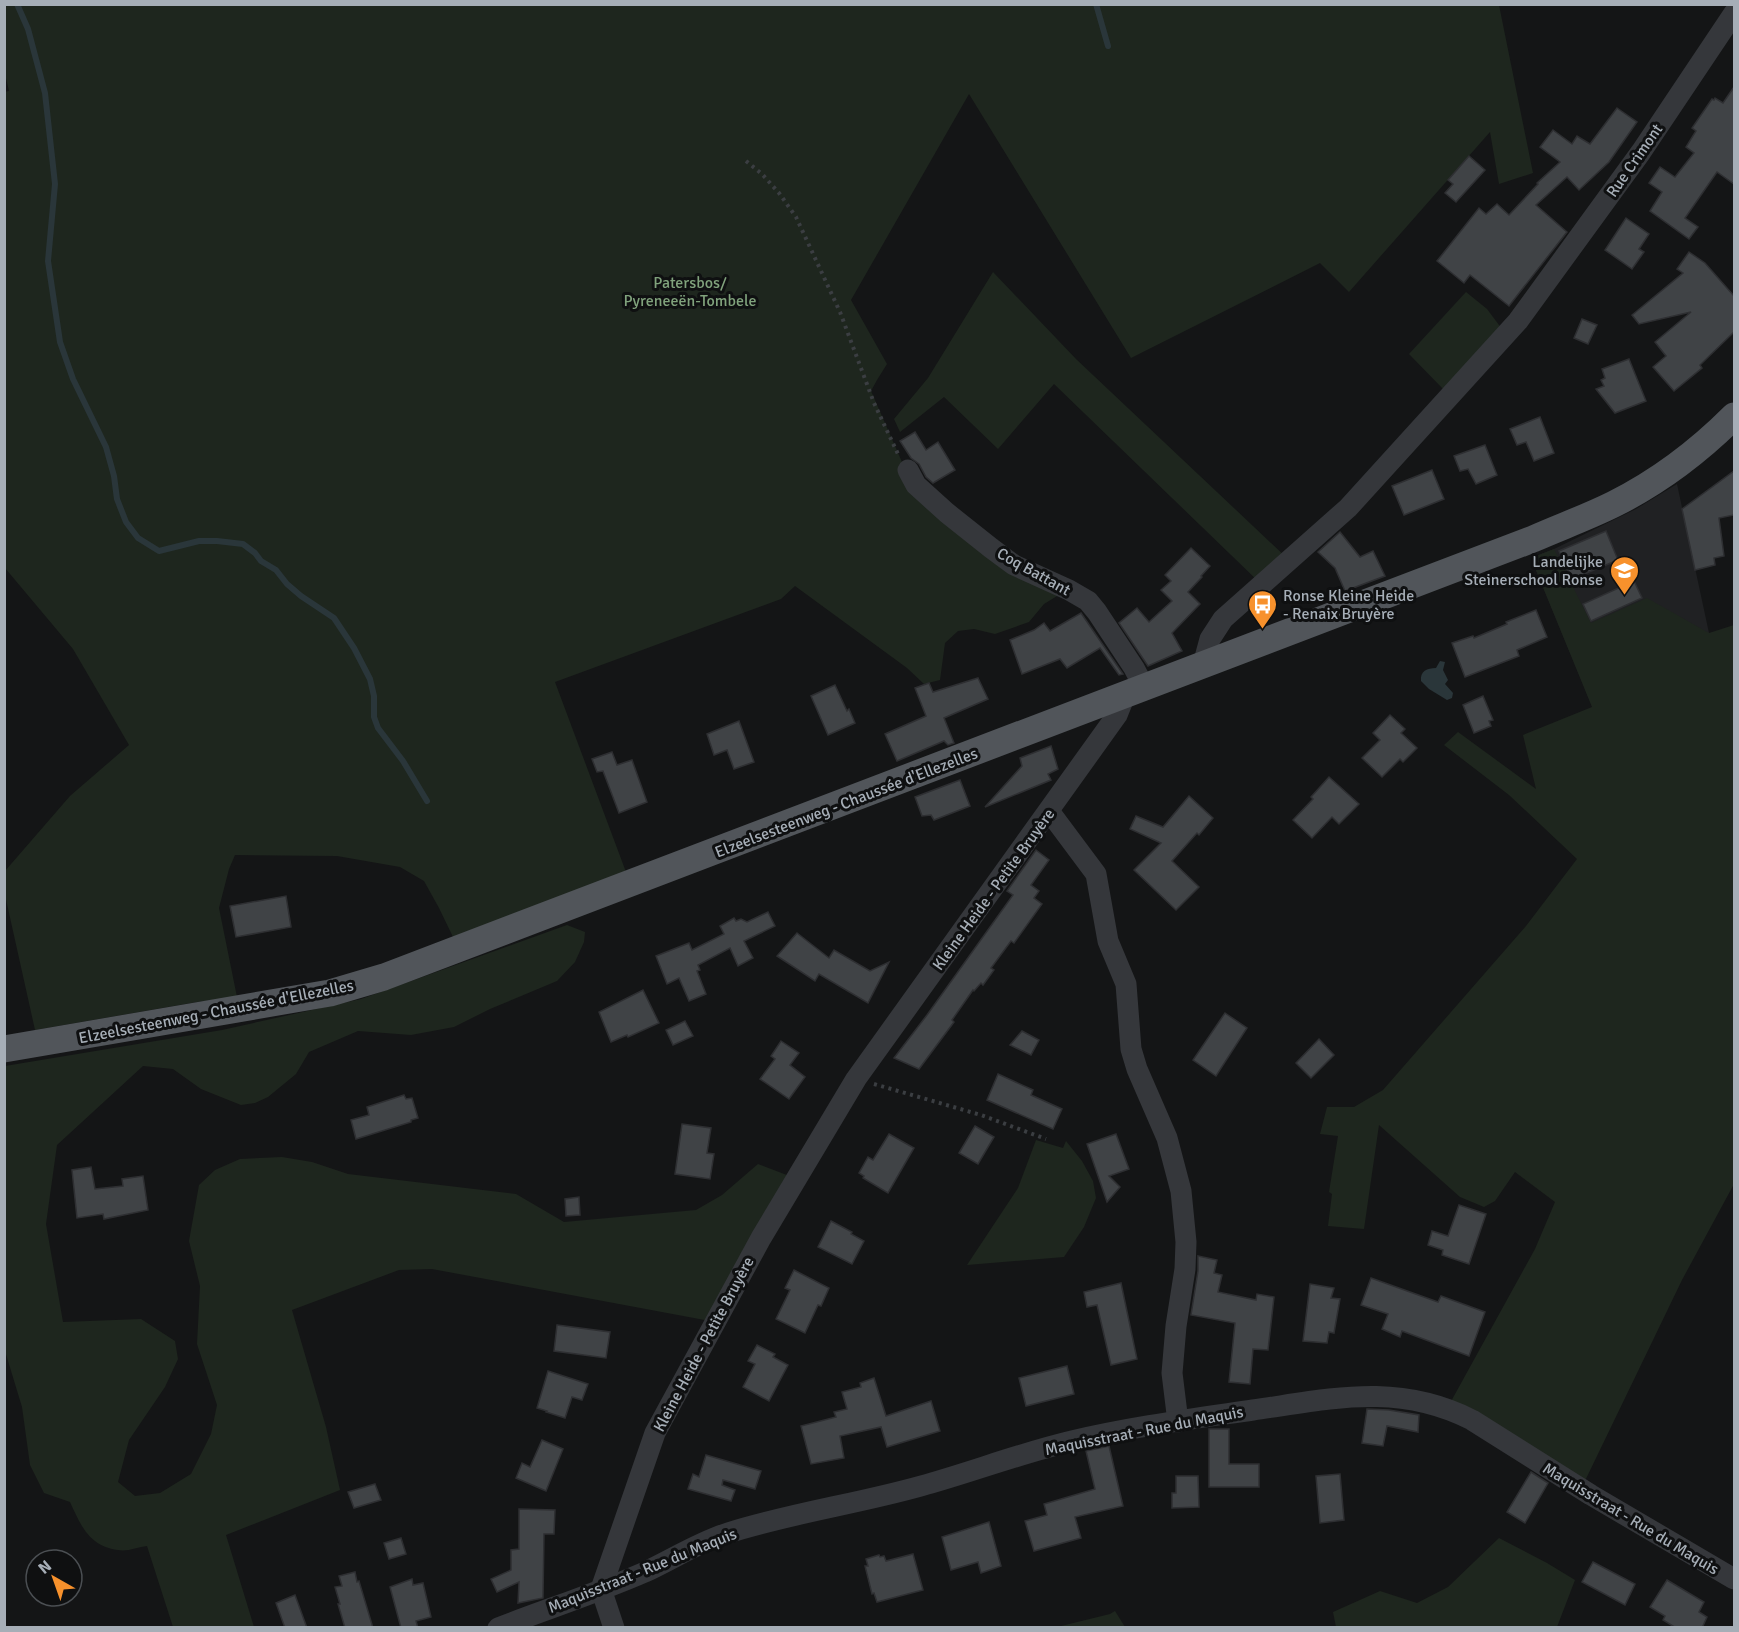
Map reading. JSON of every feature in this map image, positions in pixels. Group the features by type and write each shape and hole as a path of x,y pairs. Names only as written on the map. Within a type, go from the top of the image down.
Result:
{"main road":[{"name":"Elzeelsesteenweg - Chaussée d'Ellezelles","path":"4,1049 330,993 384,977 1533,539 1617,502 1663,475 1734,416"}],"street":[{"name":"Rue Crimont","path":"1203,665 1210,639 1223,619 1348,508 1511,330 1641,152 1734,12"},
{"name":"Coq Battant","path":"908,470 916,485 927,495 1014,565 1088,601 1134,668 1135,691"},
{"name":"Kleine Heide - Petite Bruyère","path":"601,1589 655,1433 760,1238 856,1079 1135,691"},
{"path":"1049,811 1096,874 1108,941 1126,984 1131,1049 1137,1069 1167,1138 1181,1191 1186,1242 1185,1269 1176,1326 1172,1374 1178,1422"},
{"name":"Maquisstraat - Rue du Maquis","path":"498,1628 646,1571 726,1533 868,1500 1071,1441 1327,1399 1391,1396 1424,1401 1472,1420 1591,1495 1734,1579"},
{"path":"601,1589 614,1628"}],"path":[{"path":"746,161 762,174 779,193 796,217 840,312 882,423 894,449 908,470"},
{"path":"856,1079 981,1115 1046,1139"}],"shaded area":[{"name":"Landelijke Steinerschool Ronse","path":"1677,484 1709,633 1618,769 1531,558 1636,509"},
{"path":"1440,661 1445,662 1443,670 1448,680 1445,684 1453,693 1452,698 1447,700 1421,681 1423,672 1436,668"}],"green space":[{"name":"Patersbos/ Pyreneeën-Tombele","path":"4,5 1499,5 1533,173 1499,184 1490,132 1349,292 1320,263 1131,358 969,94 851,300 887,364 871,391 912,485 1062,593 1044,604 1029,622 995,634 974,629 958,631 945,643 940,680 924,684 907,668 795,586 781,599 555,682 626,872 453,937 424,881 400,867 337,856 235,855 219,908 237,997 35,1030 5,895 5,871 70,796 129,745 73,649 5,568 4,92 9,91 5,74"},
{"path":"993,272 1076,359 1288,559 1260,583 1054,384 998,449 944,397 900,432 894,419 928,378"},
{"path":"1466,292 1487,309 1502,329 1446,392 1409,354"},
{"path":"1554,549 1591,623 1647,598 1709,633 1734,625 1734,1184 1682,1280 1583,1485 1449,1405 1535,1249 1555,1202 1515,1172 1495,1201 1484,1207 1460,1197 1379,1125 1364,1229 1328,1226 1332,1194 1329,1192 1338,1136 1320,1134 1327,1107 1354,1107 1383,1090 1526,926 1577,859 1509,795 1444,745 1458,732 1536,789 1523,735 1592,707 1531,558"},
{"path":"567,925 585,932 584,942 575,962 557,981 454,1027 411,1035 358,1031 309,1052 296,1074 268,1097 255,1103 241,1105 201,1089 173,1069 143,1066 57,1145 46,1224 63,1322 141,1319 175,1341 178,1359 165,1387 129,1440 118,1482 135,1496 160,1493 191,1474 211,1434 217,1405 197,1344 200,1286 189,1241 199,1185 215,1170 240,1159 282,1157 312,1162 348,1174 516,1194 564,1222 696,1210 722,1195 758,1164 792,1177 710,1321 432,1269 399,1270 292,1310 326,1427 340,1490 226,1535 254,1627 173,1627 147,1546 121,1550 100,1544 82,1527 70,1502 44,1493 30,1465 22,1407 5,1351 5,1066 222,1030 361,999"},
{"path":"1036,1140 1063,1148 1066,1141 1082,1161 1093,1181 1096,1198 1084,1227 1064,1257 967,1265 1018,1188"},
{"path":"1499,1538 1575,1580 1557,1627 1336,1627 1333,1612 1380,1591 1417,1603 1448,1587"},
{"path":"1115,1611 1125,1627 1057,1627 1110,1614"}],"building":[{"path":"1734,87 1734,184 1717,172 1685,218 1698,227 1689,239 1650,211 1662,192 1649,183 1660,167 1675,177 1694,153 1686,147 1696,131 1692,128 1712,99 1715,98 1723,103"},
{"path":"1617,108 1637,122 1609,162 1579,190 1567,177 1536,205 1567,232 1509,306 1470,275 1464,283 1437,261 1479,208 1486,214 1497,204 1509,215 1537,183 1560,162 1540,147 1553,130 1572,144 1577,136 1590,144"},
{"path":"1469,156 1485,170 1456,202 1445,193 1453,184 1448,180"},
{"path":"1626,218 1649,234 1639,249 1644,252 1632,269 1605,250"},
{"path":"1689,252 1705,263 1734,296 1734,332 1700,365 1702,368 1674,391 1653,367 1666,356 1655,342 1691,312 1639,324 1632,315 1683,273 1677,269"},
{"path":"1582,319 1597,325 1588,344 1574,338"},
{"path":"1629,359 1646,401 1615,413 1596,389 1604,386 1601,380 1605,378 1602,369"},
{"path":"1540,417 1554,453 1534,461 1526,442 1517,445 1510,429"},
{"path":"915,432 926,450 938,442 955,470 933,483 926,477 919,464 911,458 900,441"},
{"path":"1485,445 1497,475 1476,484 1468,469 1460,471 1454,456"},
{"path":"1432,470 1444,499 1404,515 1392,486"},
{"path":"1734,471 1734,515 1719,518 1724,556 1714,558 1715,565 1695,570 1682,509"},
{"path":"1606,531 1618,560 1572,579 1559,551"},
{"path":"1340,532 1360,557 1373,551 1385,576 1345,591 1335,568 1318,552"},
{"path":"1191,548 1210,566 1188,592 1200,604 1172,633 1182,651 1148,666 1119,623 1137,608 1149,622 1172,601 1161,590 1171,581 1165,575"},
{"path":"1634,581 1642,598 1591,621 1583,604"},
{"path":"1536,610 1547,637 1517,650 1519,656 1465,677 1452,643 1473,636 1474,638"},
{"path":"1081,613 1123,674 1119,675 1100,648 1067,668 1060,659 1022,674 1010,640 1044,623 1050,631"},
{"path":"978,678 988,699 944,718 954,743 948,745 944,741 897,761 885,734 926,716 915,688 929,683 933,692"},
{"path":"835,685 855,723 828,735 811,696"},
{"path":"1483,696 1493,720 1489,721 1491,726 1474,733 1463,705"},
{"path":"1390,715 1405,729 1401,733 1417,748 1403,762 1400,759 1382,777 1362,758 1380,740 1373,733"},
{"path":"739,721 754,762 734,769 727,750 714,755 707,734"},
{"path":"1051,746 1058,769 1048,774 1051,780 985,807 1022,766 1020,758"},
{"path":"612,752 617,765 632,760 647,802 619,813 603,771 597,772 592,759"},
{"path":"1329,777 1359,804 1339,824 1332,817 1312,838 1293,820 1313,799 1311,797"},
{"path":"960,780 970,806 934,820 931,815 922,816 915,797"},
{"path":"1189,796 1213,818 1172,861 1199,887 1176,910 1134,870 1161,843 1130,829 1136,816 1163,827"},
{"path":"1036,850 1049,860 1031,885 1039,891 1034,898 1042,904 1014,943 1011,941 991,968 994,970 983,985 981,983 973,990 952,1020 954,1022 919,1069 894,1058 1013,895 1007,891"},
{"path":"286,896 291,927 236,937 230,906"},
{"path":"768,912 775,926 744,941 753,958 738,966 730,948 698,965 700,970 697,971 706,994 689,1001 679,978 667,984 656,956 689,943 692,950 724,934 720,926 734,918 736,921 741,919 747,922"},
{"path":"797,933 829,958 834,950 870,971 889,962 868,1003 819,974 815,981 777,956"},
{"path":"643,990 659,1023 611,1042 599,1012"},
{"path":"1225,1013 1247,1028 1216,1076 1193,1060"},
{"path":"685,1021 693,1036 673,1045 666,1030"},
{"path":"1022,1031 1039,1040 1031,1055 1010,1045"},
{"path":"1319,1039 1334,1055 1311,1078 1296,1063"},
{"path":"781,1041 799,1053 790,1065 805,1077 789,1099 760,1079 775,1059 771,1056"},
{"path":"998,1074 1033,1090 1031,1095 1062,1109 1053,1129 987,1100"},
{"path":"404,1095 406,1099 412,1098 418,1118 356,1139 351,1120 369,1115 367,1107"},
{"path":"682,1124 711,1128 707,1153 714,1154 710,1179 675,1174"},
{"path":"975,1126 994,1137 978,1164 959,1153"},
{"path":"889,1134 914,1148 888,1193 863,1178 864,1176 859,1173 868,1157 873,1160"},
{"path":"1116,1134 1129,1169 1109,1176 1120,1187 1107,1202 1087,1144"},
{"path":"91,1167 95,1189 123,1186 122,1179 143,1176 148,1210 104,1219 103,1214 77,1218 72,1170"},
{"path":"579,1197 580,1215 566,1216 565,1199"},
{"path":"1459,1205 1486,1214 1469,1264 1442,1255 1443,1250 1428,1245 1432,1231 1448,1236"},
{"path":"831,1221 864,1241 852,1264 818,1247"},
{"path":"1198,1256 1217,1260 1214,1273 1222,1275 1218,1292 1256,1300 1257,1294 1274,1297 1268,1350 1253,1349 1250,1384 1229,1382 1235,1323 1191,1315"},
{"path":"794,1270 829,1288 805,1333 776,1319 790,1290 785,1288"},
{"path":"1371,1278 1438,1302 1441,1296 1485,1312 1469,1356 1402,1331 1400,1337 1382,1329 1388,1314 1361,1305"},
{"path":"1121,1283 1137,1359 1111,1365 1097,1305 1087,1307 1084,1292"},
{"path":"1310,1284 1334,1288 1331,1298 1340,1299 1334,1333 1329,1332 1327,1343 1303,1341"},
{"path":"557,1325 610,1332 606,1358 554,1351"},
{"path":"757,1345 775,1354 773,1357 788,1365 769,1401 743,1387 755,1364 748,1361"},
{"path":"1067,1366 1074,1394 1026,1406 1019,1378"},
{"path":"548,1371 588,1384 582,1400 572,1397 565,1418 537,1408"},
{"path":"874,1378 886,1416 931,1401 940,1431 887,1447 881,1427 840,1436 844,1458 811,1464 801,1426 836,1417 834,1412 847,1409 842,1392 861,1387 860,1383"},
{"path":"1367,1409 1419,1415 1418,1432 1387,1426 1383,1446 1362,1443"},
{"path":"1209,1429 1229,1429 1229,1464 1259,1464 1259,1487 1209,1487"},
{"path":"542,1440 563,1449 546,1491 516,1478 522,1463 530,1467"},
{"path":"1109,1446 1123,1506 1075,1517 1081,1538 1034,1551 1025,1521 1047,1515 1044,1504 1095,1489 1086,1451"},
{"path":"706,1455 761,1471 755,1489 723,1480 722,1485 735,1490 731,1501 688,1489 693,1474 699,1477"},
{"path":"1531,1472 1548,1483 1525,1523 1507,1512"},
{"path":"1340,1474 1344,1520 1320,1523 1316,1476"},
{"path":"1176,1476 1198,1476 1199,1507 1172,1508 1172,1493 1176,1493"},
{"path":"375,1484 381,1500 354,1508 348,1492"},
{"path":"519,1509 555,1510 554,1534 544,1534 543,1598 518,1603 519,1582 497,1592 491,1579 511,1570 511,1550 519,1549"},
{"path":"989,1522 1001,1566 981,1573 978,1562 951,1570 942,1537"},
{"path":"401,1538 406,1554 389,1559 384,1543"},
{"path":"913,1554 923,1590 877,1602 874,1593 872,1594 865,1566 868,1566 866,1559 879,1555 884,1556 886,1561"},
{"path":"1593,1562 1635,1584 1625,1605 1582,1582"},
{"path":"355,1572 373,1628 345,1628 335,1587 342,1586 339,1576"},
{"path":"412,1579 413,1585 423,1583 431,1617 416,1621 418,1628 401,1628 390,1587"},
{"path":"1667,1580 1704,1602 1699,1612 1707,1617 1702,1628 1676,1628 1663,1620 1665,1616 1650,1607"},
{"path":"295,1595 307,1628 285,1628 276,1603"}],"waterway":[{"path":"17,4 28,29 45,93 55,184 48,261 60,342 73,379 106,447 114,476 117,499 126,522 138,538 159,551 199,541 243,544 261,561 276,570 301,596 334,618 354,648 370,679 374,696 374,717 378,728 403,761 427,801"},
{"path":"1096,4 1108,46"}],"place":[{"name":"Landelijke Steinerschool Ronse","path":"1624,596"},
{"name":"Ronse Kleine Heide - Renaix Bruyère","path":"1262,630"}]}
